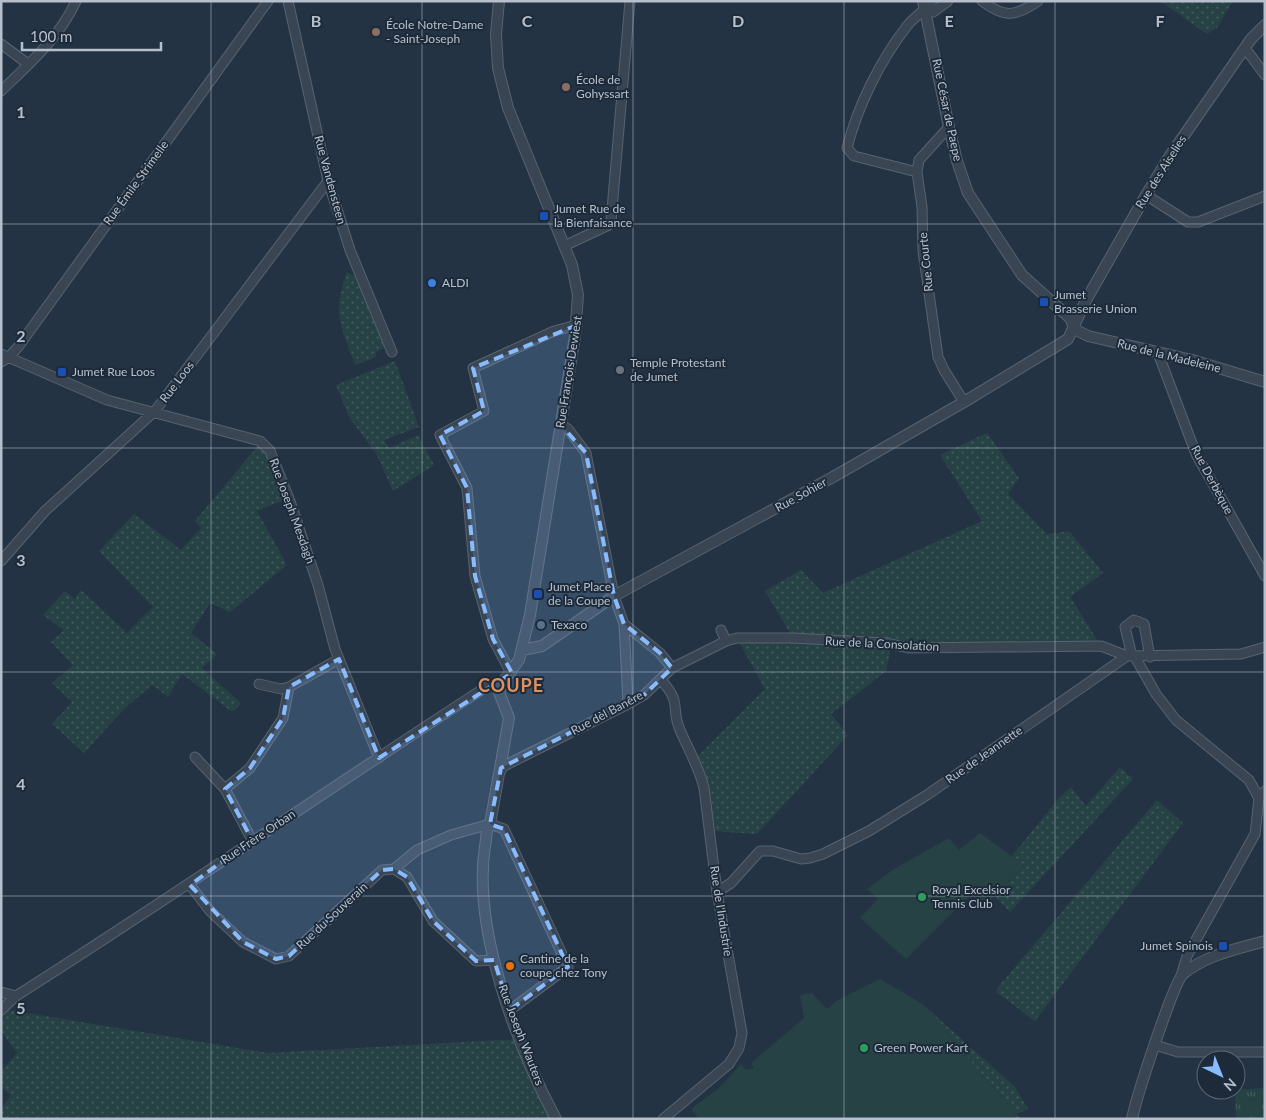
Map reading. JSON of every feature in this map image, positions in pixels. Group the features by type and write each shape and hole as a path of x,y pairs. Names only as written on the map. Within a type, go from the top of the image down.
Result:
{"street":[{"path":"1,91 56,34 69,17 76,1"},
{"name":"Rue Émile Strimelle","path":"4,358 268,1"},
{"name":"Rue Vandensteen","path":"288,1 328,181 350,250 392,352"},
{"name":"Rue François Dewiest","path":"499,1 496,34 498,68 506,100 538,185 572,265 578,291 577,325 530,616 519,660 502,683"},
{"path":"564,246 609,225 611,221 630,1"},
{"path":"948,1 933,12 927,4 907,26 881,66 854,124 847,148 854,156 917,172 918,160 949,127"},
{"path":"982,1 995,11 1008,15 1016,13 1038,1"},
{"name":"Rue César de Paepe","path":"927,4 949,127 966,185 978,211 1022,276 1071,319 1074,330"},
{"name":"Rue des Aiselies","path":"1074,330 1085,302 1173,150 1245,48 1265,25"},
{"path":"1,44 28,64"},
{"path":"1245,48 1265,75"},
{"name":"Rue Courte","path":"917,172 922,207 923,251 938,357 964,402"},
{"name":"Rue Loos","path":"1,561 46,510 155,411 328,181"},
{"path":"1146,195 1188,222 1198,222 1265,196"},
{"path":"511,672 493,639 474,576 467,488 440,435 484,411 473,368 554,331 577,325"},
{"name":"Rue de la Madeleine","path":"1074,330 1088,336 1192,360 1265,382"},
{"name":"Rue Sohier","path":"522,650 542,646 614,596 721,539 964,402 1056,348 1068,339 1074,330"},
{"name":"Rue Derbèque","path":"1158,353 1196,454 1265,576"},
{"name":"Rue Joseph Mesdagh","path":"4,358 107,400 260,440 270,451 290,501 339,659 378,758"},
{"path":"561,425 568,429 586,453 614,596 624,624 628,704"},
{"path":"1132,1119 1155,1045 1187,956 1255,834 1262,794 1249,780 1176,720 1156,694 1131,656 1125,627 1134,620 1144,624 1150,657"},
{"path":"624,624 660,652 672,668"},
{"path":"721,630 726,641"},
{"name":"Rue de la Consolation","path":"726,641 737,638 793,638 887,643 908,648 1101,646 1131,656"},
{"name":"Rue dèl Banêre","path":"501,771 502,767 644,695 672,668 726,641"},
{"path":"1131,656 1241,654 1265,647"},
{"name":"Rue de Jeannette","path":"717,892 731,883 760,851 773,851 801,859 810,858 823,854 869,830 943,784 1131,656"},
{"path":"259,684 281,689 289,687 339,659"},
{"name":"Rue de l'Industrie","path":"661,680 675,697 677,722 700,773 704,788 717,892 742,1033 736,1055 729,1064 663,1119"},
{"name":"Rue Frère Orban","path":"1,1010 16,996 190,885 252,840 486,687 502,683"},
{"name":"Rue Joseph Wauters","path":"502,683 499,692 509,718 501,771 490,824 487,828 484,855 483,892 487,933 494,960 525,1052 556,1119"},
{"path":"225,789 250,768 283,718 289,687"},
{"path":"194,758 225,789 252,840"},
{"path":"490,824 504,829 568,967 510,1010"},
{"name":"Rue du Souverain","path":"190,885 210,911 242,942 276,959 289,956 382,870 394,869 417,850 451,836 490,824"},
{"path":"394,869 407,876 433,921 476,962 494,960"},
{"path":"1181,976 1202,960 1265,941"},
{"path":"1,992 16,996"},
{"path":"1155,1045 1178,1052 1265,1052"}],"highlighted area":[{"path":"577,325 561,425 586,453 614,596 624,624 660,653 672,668 644,695 501,768 490,824 504,829 568,967 510,1010 494,960 476,961 433,921 407,877 394,869 382,870 289,956 276,959 243,942 190,885 252,840 225,789 250,768 283,718 289,687 339,659 379,758 512,673 493,639 475,576 467,488 440,435 484,411 473,368"}],"green space":[{"path":"1160,1 1233,1 1217,28 1207,34"},
{"path":"347,272 362,280 389,346 376,352 376,357 355,365 342,329 339,309 342,286"},
{"path":"395,361 419,427 384,440 389,448 418,435 434,465 393,491 377,455 349,417 336,385"},
{"path":"987,433 1019,478 1008,494 1047,534 1069,531 1103,573 1070,597 1101,646 891,647 886,671 831,714 848,735 757,834 713,831 695,759 765,689 737,638 793,638 765,591 801,570 823,593 982,521 940,455"},
{"path":"261,442 284,500 257,511 287,565 230,612 210,603 191,633 217,654 202,668 241,703 234,711 231,711 182,674 168,697 152,685 125,708 84,753 52,724 72,702 52,683 73,665 51,642 64,630 43,615 65,591 75,599 81,590 127,633 153,607 99,551 134,514 181,550 201,528 195,521"},
{"path":"1120,767 1133,779 1010,912 995,896 1024,865 1012,856 1059,798 1071,787 1086,806"},
{"path":"1157,800 1183,823 1035,1021 996,992 999,986"},
{"name":"Royal Excelsior Tennis Club","path":"980,833 1024,865 987,904 972,893 906,959 860,918 878,899 867,889 894,869 949,838 959,850"},
{"name":"Green Power Kart","path":"880,979 921,1003 1016,1114 1005,1119 699,1119 691,1109 719,1088 741,1064 746,1070 754,1068 751,1063 804,1018 800,995 812,993 827,1009 836,1001"},
{"path":"921,1003 1015,1087 1028,1109 1017,1114 1021,1119 1007,1119 1016,1114"},
{"path":"3,1009 268,1053 520,1039 557,1119 1,1119 1,1109 11,1095 1,1087 1,1071 17,1053 1,1031"},
{"path":"1265,1088 1265,1119 1236,1119 1235,1100 1246,1100 1246,1089"}],"place":[{"name":"École Notre-Dame - Saint-Joseph","path":"376,32"},
{"name":"École de Gohyssart","path":"566,87"},
{"name":"Jumet Rue de la Bienfaisance","path":"544,216"},
{"name":"ALDI","path":"432,283"},
{"name":"Jumet Brasserie Union","path":"1044,302"},
{"name":"Temple Protestant de Jumet","path":"620,370"},
{"name":"Jumet Rue Loos","path":"62,372"},
{"name":"Jumet Place de la Coupe","path":"538,594"},
{"name":"Texaco","path":"541,625"},
{"name":"Royal Excelsior Tennis Club","path":"922,897"},
{"name":"Jumet Spinois","path":"1223,946"},
{"name":"Cantine de la coupe chez Tony","path":"510,966"},
{"name":"Green Power Kart","path":"864,1048"}],"district":[{"name":"COUPE","path":"511,686"}]}
